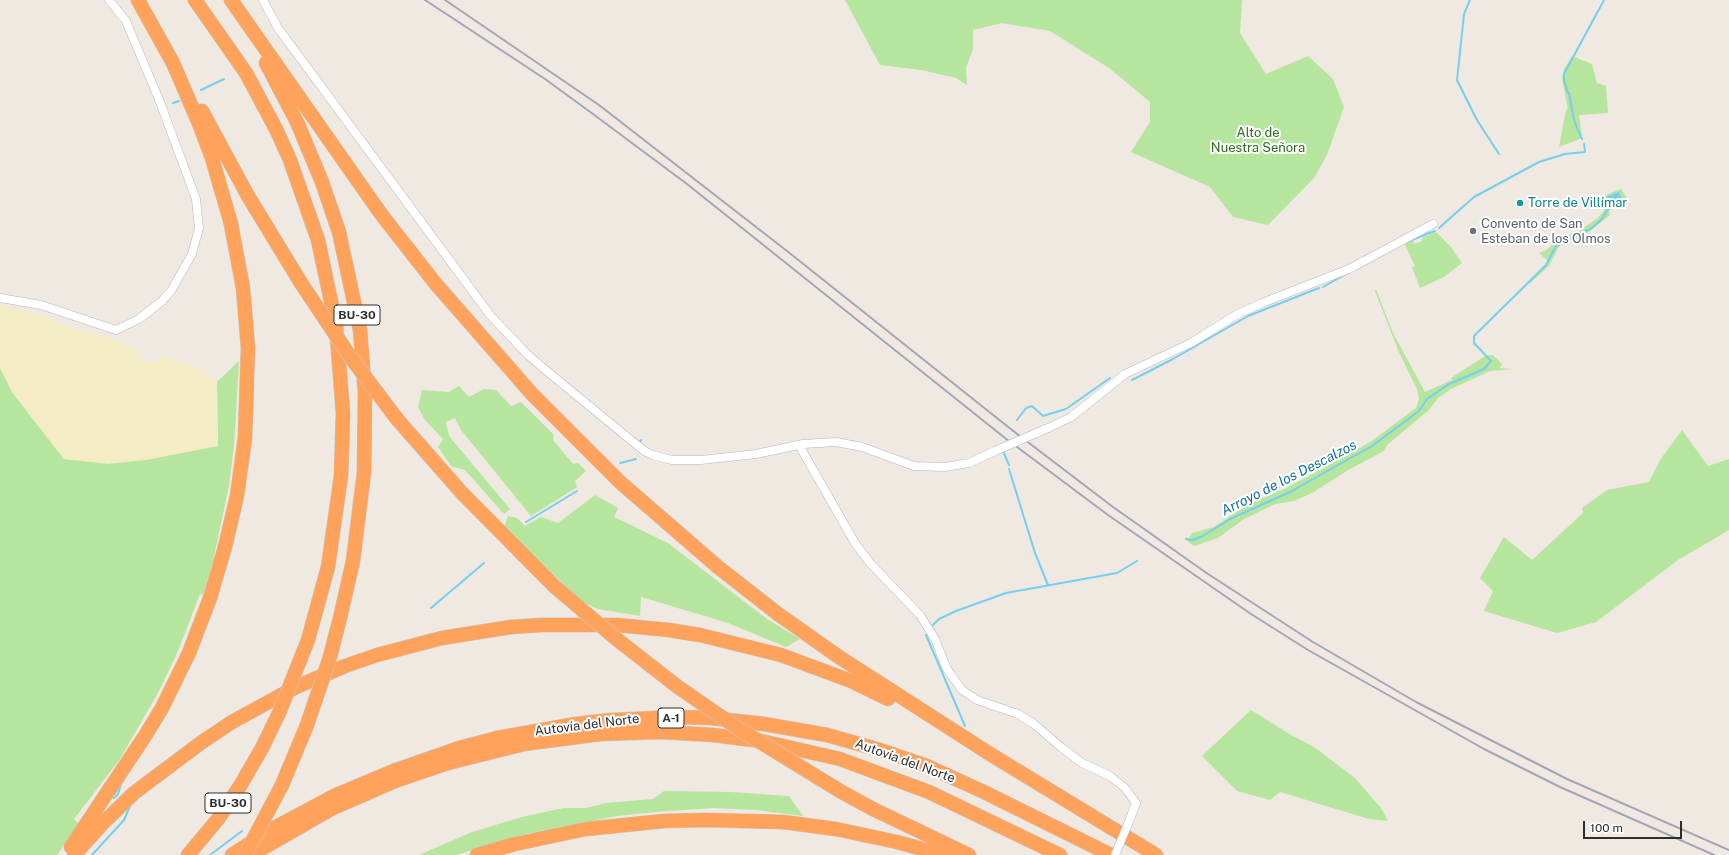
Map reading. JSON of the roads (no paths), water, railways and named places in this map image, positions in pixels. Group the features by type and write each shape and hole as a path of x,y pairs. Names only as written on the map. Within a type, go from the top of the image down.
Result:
{"highway":[{"path":"65,855 145,736 162,708 189,653 210,598 225,547 237,496 245,438 248,348 243,288 231,224 214,165 200,126 173,63 138,0"},
{"path":"141,0 168,45 248,196 301,283 351,358 398,418 462,493 554,586 614,637 684,691 739,729 840,791 880,813 969,855"},
{"name":"BU-30","path":"188,855 218,819 240,786 262,748 279,713 308,640 328,567 341,476 343,413 336,325 318,240 296,175 246,73 195,0"},
{"name":"BU-30","path":"224,0 272,74 311,153 339,232 360,330 365,393 364,480 358,527 348,587 330,656 307,724 282,784 244,855"},
{"path":"231,0 381,214 427,273 461,315 532,394 616,478 718,567 778,614 918,709 1085,814"},
{"path":"74,855 124,803 164,770 232,722 296,687 345,666 409,646 478,631 549,624 617,625 669,630 755,647 813,665 880,694 1156,855"},
{"name":"Autovía del Norte","path":"232,855 274,828 334,796 396,770 459,748 497,738 576,724 611,720 680,717 711,718 764,724 827,735 880,750 927,766 971,786 1111,855"},
{"name":"Autovía del Norte","path":"251,855 306,822 334,808 394,782 448,763 524,744 558,739 600,734 661,732 713,735 754,740 840,759 929,792 1060,855"},
{"path":"477,855 514,844 586,830 657,822 705,820 783,822 836,829 897,842 944,855"}],"street":[{"path":"0,298 41,305 116,330 139,318 162,301 171,291 192,254 199,228 196,199 160,102 126,21 109,0"},
{"path":"263,0 278,28 490,314 528,355 548,372 638,446 652,455 662,458 682,461 713,460 756,454 799,444 823,441 862,447 914,466 945,467 969,463 1071,417 1125,374 1191,343 1236,315 1262,303 1349,269 1433,224"},
{"path":"799,444 855,543 870,563 920,615 935,639 947,669 962,690 977,700 1018,714 1034,724 1082,763 1110,776 1125,788 1136,803 1115,855"}],"water":[{"path":"1619,192 1623,202 1609,208 1605,197"}],"waterway":[{"path":"1470,0 1464,14 1457,80 1477,120 1499,154"},
{"path":"1568,93 1564,80 1564,74 1604,0"},
{"path":"201,90 224,79"},
{"path":"1569,93 1573,115"},
{"path":"173,103 179,101"},
{"path":"1573,116 1577,128"},
{"path":"1578,130 1582,139"},
{"path":"1439,228 1474,197 1539,162 1565,154 1585,152 1584,144"},
{"name":"Arroyo de los Descalzos","path":"1186,539 1193,540 1203,536 1230,519 1290,492 1372,446 1419,411 1427,399 1449,384 1484,369 1491,361 1474,343 1474,336 1546,265 1556,246 1592,228 1601,220 1609,208"},
{"path":"1409,241 1435,231"},
{"path":"1323,287 1348,273"},
{"path":"1132,380 1173,359 1248,316 1319,288"},
{"path":"1017,420 1026,408 1032,406 1043,416 1066,409 1110,378"},
{"path":"1003,451 1009,465"},
{"path":"620,463 636,459"},
{"path":"1009,469 1035,553 1048,585"},
{"path":"526,522 577,491"},
{"path":"931,627 939,619 956,611 1006,593 1117,573 1137,561"},
{"path":"431,608 484,563"},
{"path":"926,635 965,726"},
{"path":"114,798 118,794 121,784"},
{"path":"92,855 124,820 130,806"},
{"path":"210,855 242,831"}],"railway":[{"path":"425,0 545,79 593,114 687,184 1005,438 1108,515 1251,614 1308,650 1484,749 1560,787 1714,855"},
{"path":"445,0 599,105 787,251 1012,430 1113,507 1208,574 1313,642 1416,702 1567,779 1729,850"}],"place":[{"name":"Torre de Villímar","path":"1520,203"},
{"name":"Convento de San Esteban de los Olmos","path":"1473,231"}],"park label":[{"name":"Alto de Nuestra Señora","path":"1258,140"}]}
